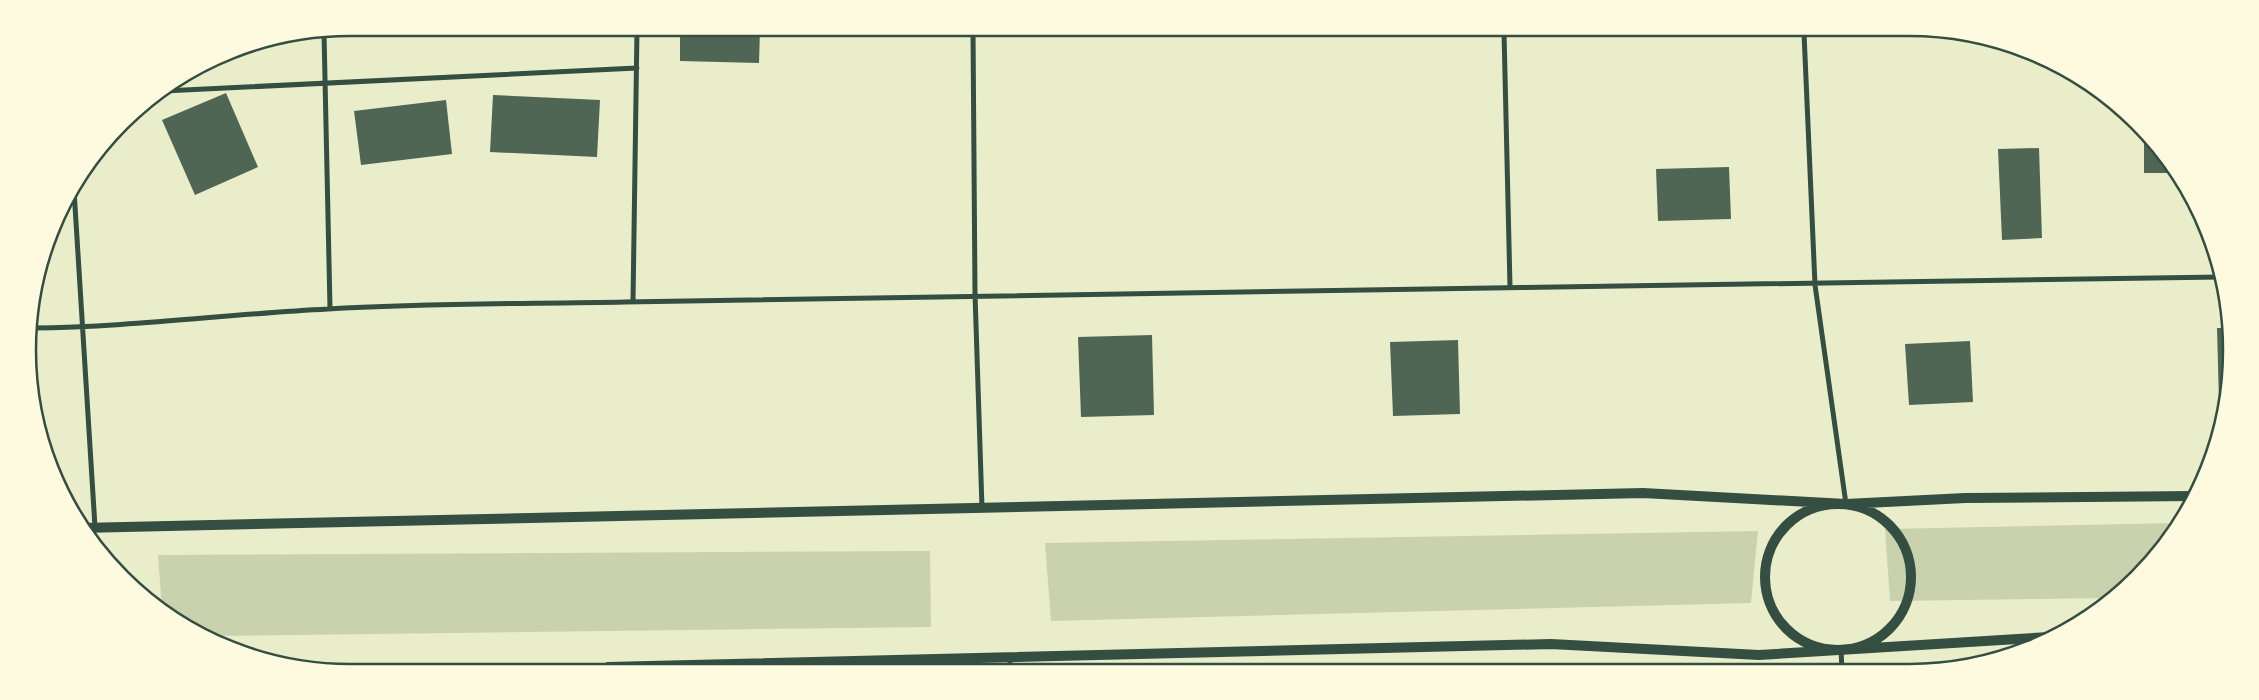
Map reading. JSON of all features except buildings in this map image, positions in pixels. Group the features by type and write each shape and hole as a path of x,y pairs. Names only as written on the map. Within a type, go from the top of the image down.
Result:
{"main road":[{"path":"92,528 1643,493 1846,504 1869,511 1889,525 1904,544 1911,567 1911,576 1910,592 1901,614 1886,633 1865,645 1841,650 1817,647 1796,637 1778,620 1768,598 1764,575 1769,551 1781,530 1800,515 1822,506 1846,504 1965,498 2186,496"},
{"path":"729,664 1551,644 1759,655 2033,638"}],"street":[{"path":"633,302 637,36"},
{"path":"974,36 975,294 982,509"},
{"path":"1504,36 1510,286"},
{"path":"1804,36 1814,285 1846,504"},
{"path":"324,37 330,308"},
{"path":"174,91 636,68"},
{"path":"75,200 95,528"},
{"path":"37,328 82,328 330,308 975,294 1510,286 1814,285 2214,276"},
{"path":"1841,650 1842,664"},
{"path":"1010,657 1010,664"}],"green space":[{"path":"2171,523 2145,557 2101,598 1890,601 1885,529"},
{"path":"1758,531 1751,603 1051,621 1045,543"},
{"path":"930,551 931,627 221,636 193,622 161,601 158,555"}]}
